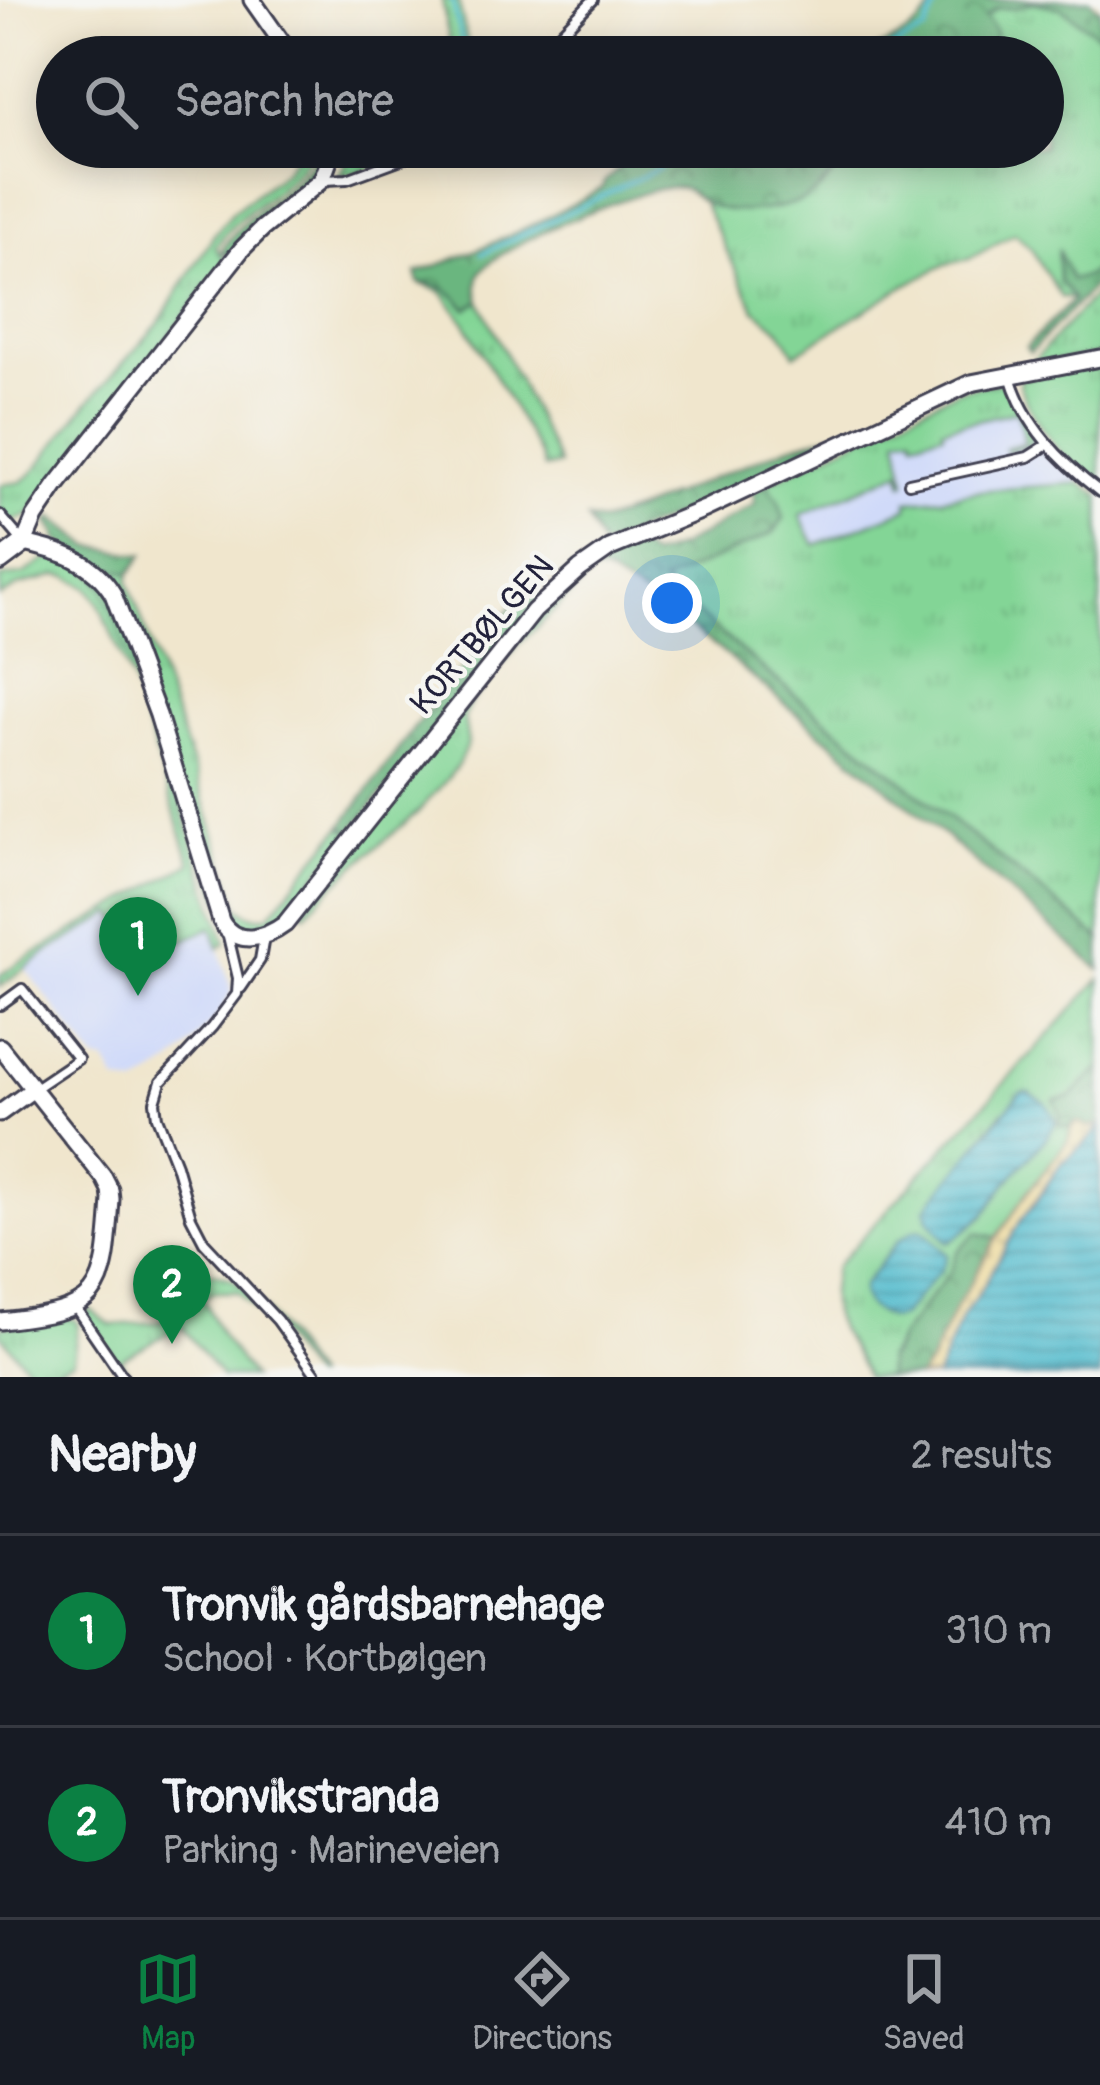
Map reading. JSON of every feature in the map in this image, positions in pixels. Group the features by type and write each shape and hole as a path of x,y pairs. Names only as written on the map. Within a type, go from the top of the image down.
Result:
{"street":[{"path":"251,0 277,36"},
{"path":"0,561 24,543 56,486 223,272 262,229 322,180 326,168"},
{"name":"KORTBØLGEN","path":"264,937 298,909 498,654 534,611 580,568 610,548 722,501 971,383 1100,358"},
{"path":"24,543 73,556 102,577 113,594 158,715 226,931 243,938 264,937"},
{"path":"0,1047 110,1190 100,1281 93,1294 76,1307 0,1321"},
{"path":"0,1113 32,1090"}],"lane":[{"path":"558,36 593,0"},
{"path":"322,180 347,179 377,168"},
{"path":"1010,374 1047,445 1100,492"},
{"path":"909,483 1028,457 1047,445"},
{"path":"0,515 24,543"},
{"path":"226,931 238,978 237,994"},
{"name":"KORTBØLGEN","path":"264,937 260,960 212,1027 161,1082 155,1102 191,1217 204,1242 277,1320 318,1377"},
{"path":"0,1005 22,989 77,1059 32,1090"},
{"path":"76,1307 123,1377"}],"shaded area":[{"path":"1007,386 1041,443 1080,483 908,501 908,508 815,546 800,515 793,518 858,441"},
{"path":"115,913 213,926 232,992 187,1050 137,1086 117,1082 106,1062 95,1060 24,967"}],"green space":[{"path":"442,0 458,0 466,36 448,36"},
{"path":"936,0 1090,0 1100,9 1100,36 1061,8 1034,2 997,8 986,17 995,36 901,36"},
{"path":"1034,2 1061,8 1100,36 1100,266 1071,281 1058,252 1059,271 1074,299 1061,297 1031,249 1015,233 969,259 946,264 904,286 795,354 780,330 755,309 703,202 730,211 821,189 838,168 1064,168 1064,36 983,36 985,17 997,8"},
{"path":"299,168 226,233 216,248 227,262 28,516 10,522 0,510 0,485 21,482 32,474 158,324 233,212 284,172"},
{"path":"307,168 323,168 230,257 222,251 246,221"},
{"path":"343,168 370,168 362,171 338,176"},
{"path":"620,168 838,168 810,196 785,206 725,210 686,189 672,187 569,220 491,262 479,277 480,301 467,309 446,290 419,283 416,273 557,213 602,188"},
{"path":"1058,249 1071,280 1100,266 1100,280 1030,352 1026,347 1074,299 1059,281"},
{"path":"419,283 446,290 467,309 480,301 559,465 544,468 464,321 442,292"},
{"path":"1100,289 1100,355 1033,361"},
{"path":"1100,361 1100,489 1052,443 1019,385 1020,378"},
{"path":"1002,382 1032,431 1031,444 1006,452 1005,448 1025,443 1017,411 942,428 943,433 915,440 913,434 898,437 906,482 901,471 800,515 815,545 908,508 908,501 1080,483 1100,496 1100,939 662,582 773,533 766,484 959,390"},
{"path":"831,434 834,445 602,548 587,520 603,522 635,511 787,447"},
{"path":"766,484 784,518 773,533 662,583 1100,939 1100,970 721,651 604,572 593,573 590,566 635,545 651,557 680,547 755,504 753,491"},
{"path":"52,517 90,546 143,555 130,573 94,565 56,539 48,522"},
{"path":"46,559 86,569 122,626 226,943 219,948 212,927 141,960 114,913 47,952 0,987 0,975 21,961 191,863 133,684 98,602 87,587 57,575 0,597 0,578 25,574"},
{"path":"94,565 130,573 128,581 238,906 252,915 269,915 342,826 351,832 273,929 247,934 230,925"},
{"path":"590,566 593,573 519,644 470,704 464,718 468,743 448,778 418,812 305,914 302,910 538,613"},
{"path":"530,584 543,597 351,832 342,826 414,728"},
{"path":"1100,979 1100,1068 1064,1107 1059,1124 1072,1128 1068,1141 997,1237 976,1233 957,1256 887,1358 887,1377 866,1377 838,1327 831,1303 835,1267","holes":["1003,1111 1048,1136 985,1215 950,1242 959,1169","919,1229 947,1255 941,1269 901,1316 892,1319 870,1308 863,1286 898,1241"]},
{"path":"1100,1068 1100,1125 1074,1124 1072,1128 1058,1124 1060,1114 1054,1100 1071,1097"},
{"path":"976,1233 997,1238 930,1363 919,1377 887,1377 887,1358 901,1335 950,1272 957,1252"},
{"path":"203,1270 231,1279 254,1298 314,1377 237,1292 213,1292 203,1298 222,1337 252,1377 221,1377 183,1328 121,1359 131,1377 127,1377 86,1316 88,1308 111,1325 160,1322 176,1289"},
{"path":"59,1318 78,1324 73,1360 49,1377 36,1377 0,1335 0,1327"}],"sand":[{"path":"1078,1122 1088,1128 1100,1125 1059,1166 1016,1229 962,1317 936,1377 919,1377 997,1238"}],"water":[{"path":"1020,1093 1046,1103 1055,1124 985,1214 947,1242 930,1222 926,1208"},
{"path":"1100,1126 1100,1377 936,1377 962,1317 1021,1220 1059,1166"},
{"path":"914,1230 924,1231 947,1255 901,1317 892,1319 866,1304 863,1286 898,1241"}],"waterway":[{"path":"452,0 461,36"},
{"path":"915,36 925,31 939,0"},
{"path":"482,254 660,168"}],"place":[{"name":"Tronvik gårdsbarnehage","path":"138,996"},
{"name":"Tronvikstranda","path":"172,1344"}]}
